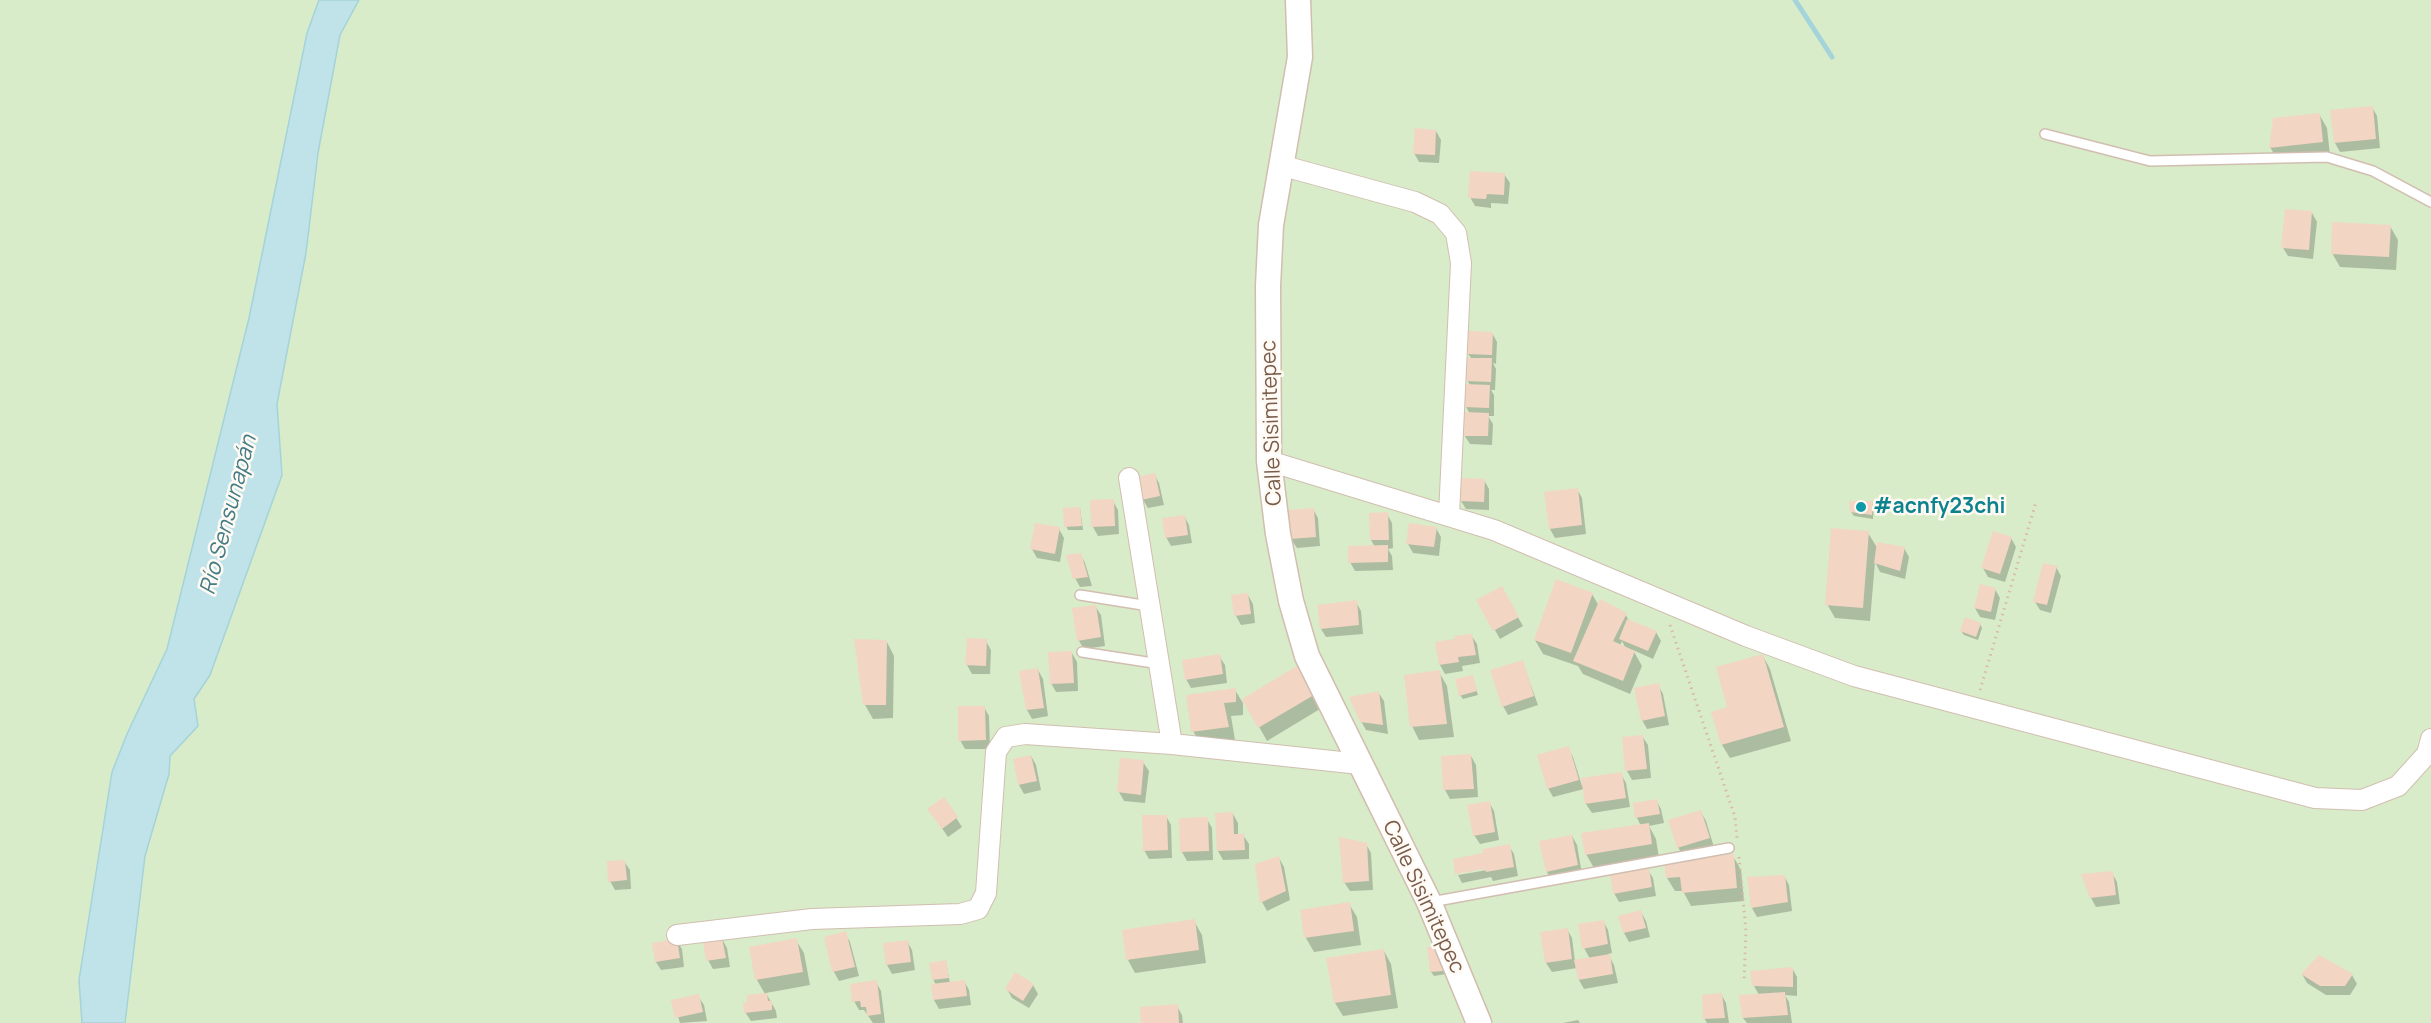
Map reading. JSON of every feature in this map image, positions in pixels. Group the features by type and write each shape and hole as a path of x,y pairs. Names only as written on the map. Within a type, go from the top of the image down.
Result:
{"street":[{"name":"Calle Sisimitepec","path":"1298,0 1300,57 1271,225 1269,276 1269,461 1278,534 1294,612 1307,656 1429,902 1479,1023"},
{"path":"1280,165 1415,202 1440,214 1456,233 1461,263 1449,515"},
{"path":"1269,461 1494,530 1746,636 1854,676 2315,798 2362,800 2398,786 2427,754 2431,740"},
{"path":"1129,478 1172,744"},
{"path":"677,935 812,919 960,914 978,909 986,893 996,752 1006,737 1025,734 1172,744 1360,764"}],"lane":[{"path":"2045,134 2150,161 2327,157 2373,171 2431,202"},
{"path":"1080,595 1149,606"},
{"path":"1082,652 1160,664"},
{"path":"1429,902 1734,850"}],"path":[{"path":"1975,708 2036,502"},
{"path":"1661,601 1735,817 1737,840"},
{"path":"1734,850 1746,931 1744,982"}],"green space":[{"path":"0,0 2431,0 2431,1023 0,1023"}],"water":[{"name":"Río Sensunapán","path":"319,0 359,0 340,35 318,153 306,253 277,404 282,475 210,675 194,699 198,726 170,756 169,774 145,856 125,1023 82,1023 79,980 112,772 127,734 167,649 249,318 307,33"}],"building":[{"path":"2373,106 2376,139 2334,143 2330,110"},
{"path":"2320,113 2323,142 2269,148 2273,118"},
{"path":"1415,128 1436,130 1435,155 1413,154"},
{"path":"1470,171 1505,173 1504,195 1487,194 1486,199 1468,198"},
{"path":"2285,209 2312,211 2309,250 2281,248"},
{"path":"2332,222 2391,225 2389,257 2331,254"},
{"path":"1468,331 1493,332 1492,355 1467,354"},
{"path":"1466,358 1492,358 1491,382 1466,381"},
{"path":"1465,384 1490,385 1489,408 1464,407"},
{"path":"1464,412 1489,413 1488,436 1463,436"},
{"path":"1155,473 1160,496 1141,500 1136,477"},
{"path":"1460,478 1485,479 1484,502 1459,501"},
{"path":"1578,488 1582,525 1549,529 1544,492"},
{"path":"1114,499 1115,526 1091,527 1090,500"},
{"name":"#acnfy23chi","path":"1849,501 1873,501 1872,515 1850,512"},
{"path":"1080,507 1082,526 1064,527 1063,508"},
{"path":"1314,508 1316,537 1290,539 1288,510"},
{"path":"1388,512 1389,540 1370,540 1369,513"},
{"path":"1185,515 1188,535 1165,538 1162,518"},
{"path":"1035,523 1060,527 1055,554 1030,549"},
{"path":"1409,523 1437,527 1434,547 1406,544"},
{"path":"1831,528 1869,531 1863,608 1825,605"},
{"path":"1993,531 2012,537 2000,574 1981,568"},
{"path":"1877,542 1905,547 1900,571 1874,563"},
{"path":"1388,545 1388,562 1348,563 1348,546"},
{"path":"1081,553 1088,577 1073,579 1066,555"},
{"path":"2043,563 2057,566 2047,605 2033,602"},
{"path":"1556,579 1593,593 1571,653 1534,640"},
{"path":"1980,584 1996,588 1991,612 1974,608"},
{"path":"1502,586 1519,617 1493,631 1476,600"},
{"path":"1248,593 1251,614 1234,616 1231,595"},
{"path":"1600,599 1627,613 1613,641 1635,651 1623,681 1573,661"},
{"path":"1357,600 1359,625 1320,629 1317,605"},
{"path":"1096,605 1101,637 1077,641 1072,608"},
{"path":"1965,617 1981,623 1976,637 1960,631"},
{"path":"1627,619 1657,631 1648,651 1619,639"},
{"path":"1472,634 1476,655 1458,657 1459,662 1439,665 1435,642 1455,639 1454,636"},
{"path":"967,638 987,639 986,666 965,665"},
{"path":"854,639 887,640 886,705 863,705"},
{"path":"1072,651 1074,683 1050,684 1048,652"},
{"path":"1220,654 1223,674 1185,680 1182,660"},
{"path":"1763,654 1784,727 1721,745 1711,712 1727,707 1716,667"},
{"path":"1523,660 1534,696 1502,707 1490,670"},
{"path":"1297,666 1314,695 1258,728 1242,699"},
{"path":"1038,668 1044,708 1026,710 1019,671"},
{"path":"1440,670 1447,724 1410,727 1404,675"},
{"path":"1473,675 1477,691 1459,696 1455,679"},
{"path":"1659,683 1665,716 1641,721 1634,688"},
{"path":"1236,688 1236,702 1224,703 1229,727 1191,732 1186,695"},
{"path":"1379,691 1383,725 1360,722 1349,697"},
{"path":"958,706 985,706 986,740 958,741"},
{"path":"1643,735 1647,769 1625,771 1622,737"},
{"path":"1569,746 1579,780 1547,789 1537,755"},
{"path":"1471,754 1474,789 1443,790 1441,756"},
{"path":"1031,755 1037,781 1018,785 1013,759"},
{"path":"1120,758 1144,760 1141,795 1117,792"},
{"path":"1622,772 1626,798 1585,804 1581,778"},
{"path":"944,797 958,817 942,829 927,809"},
{"path":"1657,799 1660,814 1635,818 1633,803"},
{"path":"1490,801 1495,832 1473,836 1467,805"},
{"path":"1701,810 1710,838 1677,848 1668,820"},
{"path":"1233,812 1234,834 1244,834 1245,850 1217,851 1215,813"},
{"path":"1142,815 1167,815 1168,850 1143,851"},
{"path":"1208,817 1209,851 1180,852 1179,818"},
{"path":"1649,823 1652,844 1585,855 1581,833"},
{"path":"1572,835 1578,865 1546,872 1539,841"},
{"path":"1339,837 1367,843 1369,881 1343,883"},
{"path":"1510,844 1514,867 1455,874 1453,859 1483,853 1483,849"},
{"path":"1734,854 1737,888 1682,893 1680,877 1666,878 1664,862"},
{"path":"1279,856 1286,891 1260,903 1255,864"},
{"path":"625,860 627,880 608,882 607,861"},
{"path":"1649,868 1652,887 1613,894 1610,874"},
{"path":"2113,871 2116,895 2090,898 2081,874"},
{"path":"1785,875 1788,902 1751,908 1747,877"},
{"path":"1350,902 1354,931 1304,938 1300,910"},
{"path":"1641,910 1646,928 1623,933 1618,916"},
{"path":"1195,919 1199,950 1126,960 1122,930"},
{"path":"1604,920 1608,944 1582,949 1578,924"},
{"path":"1568,928 1572,959 1545,963 1540,932"},
{"path":"846,931 855,967 832,972 824,937"},
{"path":"722,938 726,958 706,961 703,941"},
{"path":"797,938 803,972 755,980 749,947"},
{"path":"677,939 680,958 655,962 652,943"},
{"path":"908,940 911,962 886,965 883,943"},
{"path":"1427,947 1442,947 1444,971 1430,972"},
{"path":"1384,949 1391,995 1334,1003 1326,958"},
{"path":"1610,954 1613,974 1578,980 1574,960"},
{"path":"2319,955 2353,974 2345,986 2320,986 2301,974"},
{"path":"946,960 949,978 932,980 929,963"},
{"path":"1793,967 1793,987 1752,986 1750,971"},
{"path":"1015,972 1034,984 1023,1001 1005,989"},
{"path":"877,980 881,1014 867,1016 866,1007 861,1007 860,1001 852,1002 850,984"},
{"path":"965,980 967,996 933,1000 931,984"},
{"path":"1785,992 1788,1015 1742,1018 1739,995"},
{"path":"767,993 768,1001 772,1000 772,1010 744,1013 743,1003 747,1002 747,995"},
{"path":"1722,993 1725,1018 1703,1019 1702,995"},
{"path":"699,994 703,1012 675,1018 671,1000"},
{"path":"1178,1004 1179,1023 1141,1023 1140,1007"}],"waterway":[{"path":"1795,0 1832,57"}],"place":[{"name":"#acnfy23chi","path":"1861,507"}]}
